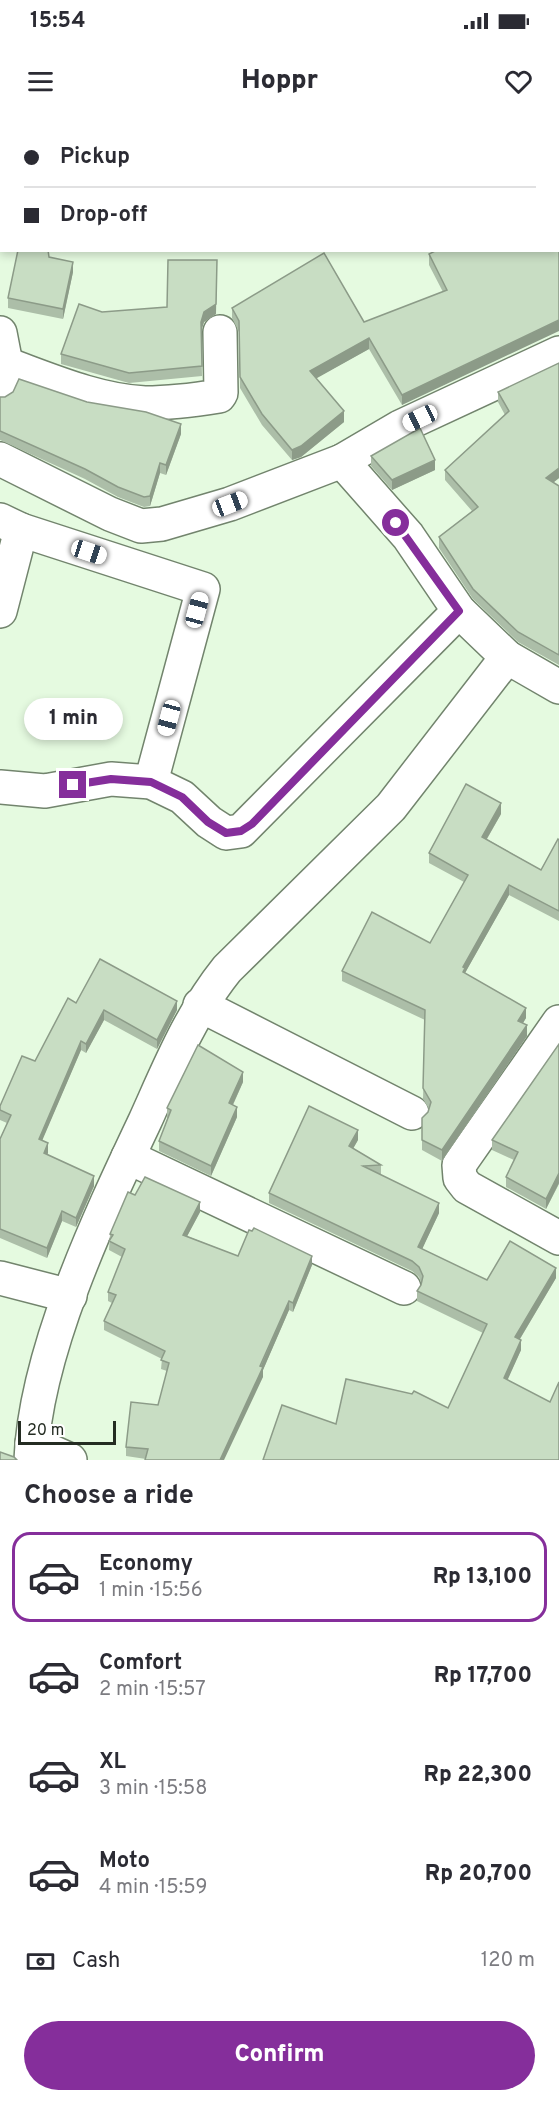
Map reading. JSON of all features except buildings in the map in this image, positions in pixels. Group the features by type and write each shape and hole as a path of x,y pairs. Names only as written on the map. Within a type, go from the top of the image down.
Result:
{"street":[{"path":"2,362 101,396 143,403 182,402 219,396 222,393 220,332"},
{"path":"0,459 110,514 141,526 162,524 230,504 342,461 400,427 559,353"},
{"path":"342,461 408,536 459,611 507,657 559,687"},
{"path":"0,611 10,525 203,589 151,782"},
{"path":"0,787 45,791 111,779 151,782 182,797 208,822 226,833 241,831 459,611"},
{"path":"70,1460 32,1451 34,1418 47,1367 70,1296 128,1157 200,1005 227,969 391,807 507,657"},
{"path":"200,1005 412,1113"},
{"path":"559,1022 459,1165 460,1178 467,1186 559,1238"},
{"path":"128,1157 404,1288"},
{"path":"0,1278 70,1296"}],"route":[{"path":"73,785 111,779 151,782 182,797 208,822 226,833 241,831 252,824 297,775 459,611 408,536 396,523"}]}
